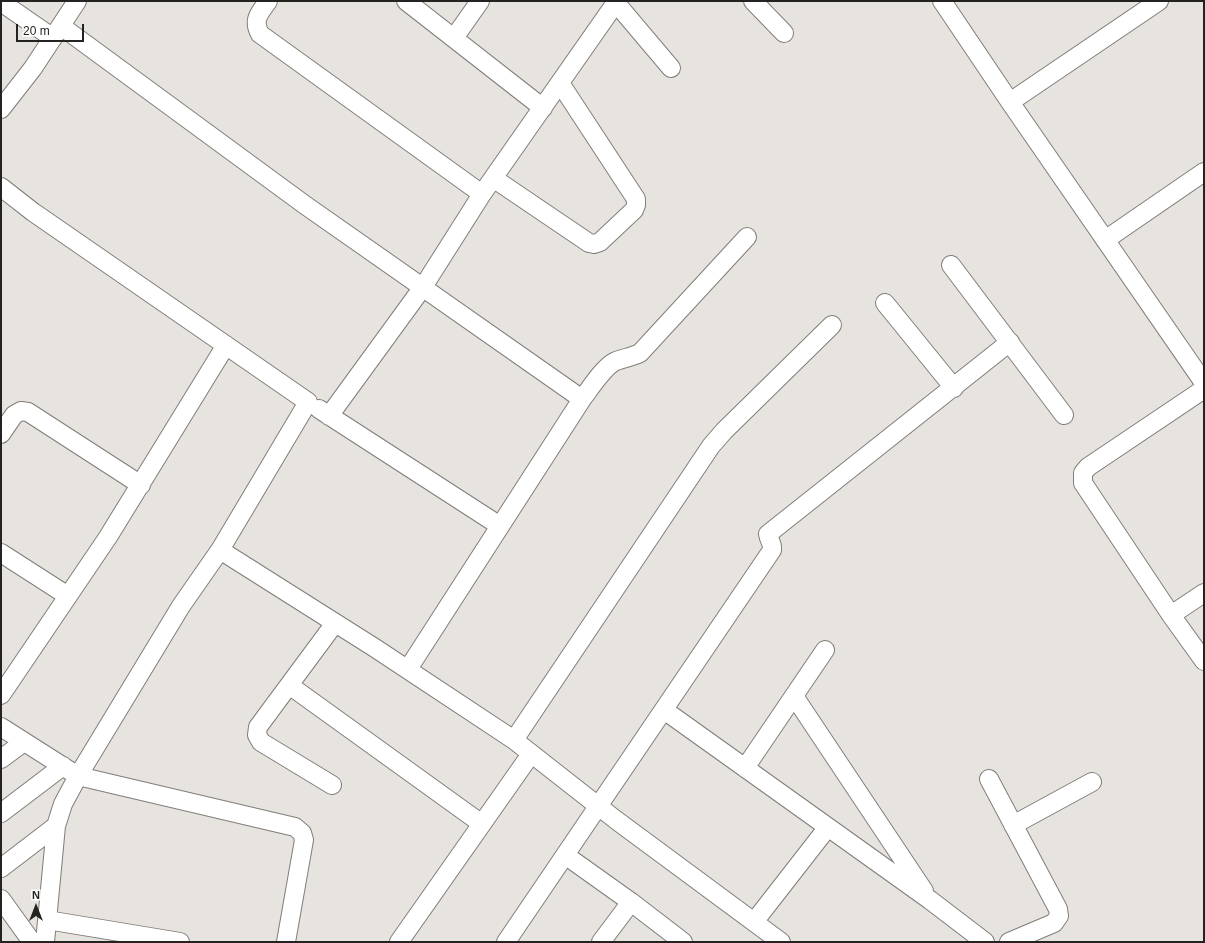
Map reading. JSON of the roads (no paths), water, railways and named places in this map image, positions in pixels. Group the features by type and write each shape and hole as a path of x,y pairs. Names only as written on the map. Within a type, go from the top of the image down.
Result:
{"street":[{"path":"1,109 32,68 77,1"},
{"path":"268,1 256,18 256,27 260,34 482,194"},
{"path":"406,1 542,108"},
{"path":"454,38 480,1"},
{"path":"753,1 784,33"},
{"path":"942,1 1204,383"},
{"path":"1010,102 1159,1"},
{"path":"1,2 57,32 582,399"},
{"path":"329,416 423,287 482,194 617,2 671,68"},
{"path":"493,178 589,243 594,244 600,242 634,210 636,199 560,82"},
{"path":"1105,240 1204,172"},
{"path":"1,187 32,212 308,402 500,526"},
{"path":"408,669 582,399 608,366 615,361 633,357 640,353 747,237"},
{"path":"951,265 1064,414"},
{"path":"885,303 954,388"},
{"path":"514,740 711,446 724,431 832,325"},
{"path":"506,942 772,550 772,544 768,538 768,534 954,388 1010,342"},
{"path":"1,695 108,537 226,345"},
{"path":"1204,389 1088,466 1082,473 1083,483 1204,661"},
{"path":"45,942 56,826 71,771 220,550 308,402"},
{"path":"1,434 14,415 21,411 28,412 141,484"},
{"path":"220,550 408,669 514,740 598,806 781,942"},
{"path":"1,554 68,596"},
{"path":"1172,615 1204,593"},
{"path":"332,785 261,742 257,735 258,727 335,623"},
{"path":"745,768 825,650"},
{"path":"289,685 482,824"},
{"path":"794,696 930,900"},
{"path":"664,710 930,900 985,942"},
{"path":"1,727 71,771 295,827 302,833 304,840 286,942"},
{"path":"1,759 24,742"},
{"path":"399,942 531,754"},
{"path":"1,813 71,771"},
{"path":"989,779 1058,909 1059,916 1054,923 1009,942"},
{"path":"1013,826 1092,782"},
{"path":"1,868 56,826"},
{"path":"754,922 828,827"},
{"path":"565,855 631,902 683,942"},
{"path":"1,899 32,942"},
{"path":"601,942 631,902"},
{"path":"47,920 180,942"}]}
